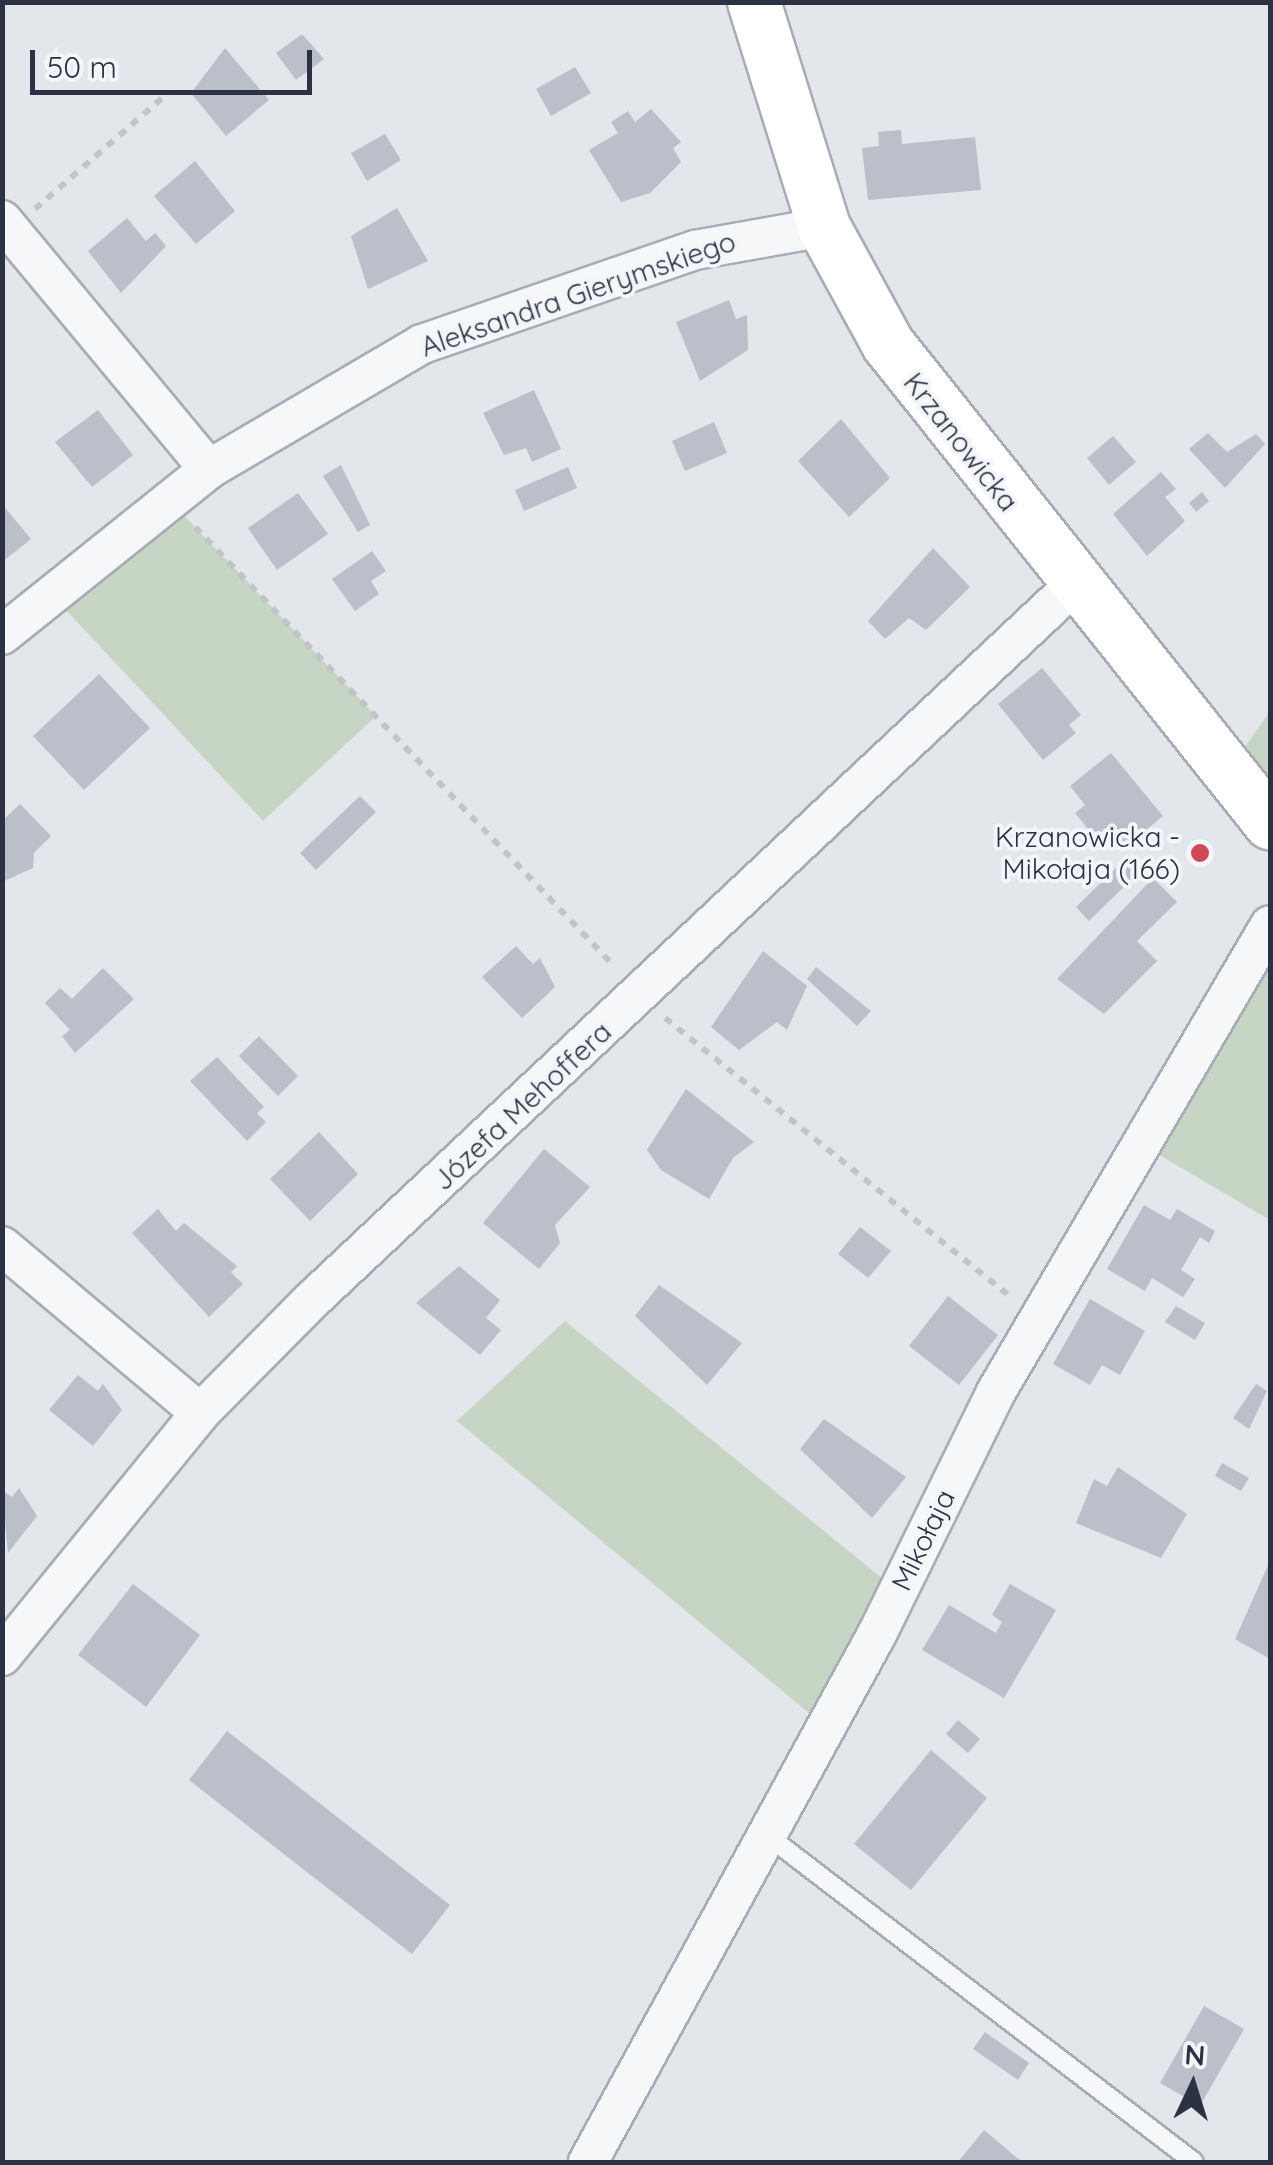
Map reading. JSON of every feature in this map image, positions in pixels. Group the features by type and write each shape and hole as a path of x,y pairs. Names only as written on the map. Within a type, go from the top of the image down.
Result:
{"street":[{"name":"Krzanowicka","path":"754,2 824,227 888,344 1073,586 1270,823"},
{"path":"7,225 209,469"},
{"name":"Aleksandra Gierymskiego","path":"2,635 209,469 422,344 695,250 824,227"},
{"name":"Józefa Mehoffera","path":"2,1656 200,1413 1073,586"},
{"name":"Mikołaja","path":"588,2162 768,1836 1038,1319 1270,925"},
{"path":"2,1246 200,1413"}],"lane":[{"path":"768,1836 1194,2162"}],"path":[{"path":"7,225 169,92"},
{"path":"170,501 641,995 1038,1319"}],"green space":[{"path":"170,501 376,716 263,821 52,595"},
{"path":"1270,711 1270,823 1229,770"},
{"path":"1270,925 1270,1220 1139,1143"},
{"path":"565,1321 898,1591 827,1728 457,1421"}],"building":[{"path":"302,34 324,59 296,80 276,53"},
{"path":"225,48 269,100 226,136 191,93"},
{"path":"575,67 591,93 551,116 536,89"},
{"path":"651,109 681,142 673,148 681,162 650,193 621,202 589,150 618,133 611,122 628,111 635,122"},
{"path":"901,130 902,144 975,137 981,190 868,200 862,148 879,146 878,132"},
{"path":"385,134 401,160 367,181 351,153"},
{"path":"195,161 235,211 196,244 154,196"},
{"path":"397,208 428,261 368,289 351,236"},
{"path":"127,218 146,241 155,233 166,246 121,293 88,251"},
{"path":"729,300 736,319 747,315 748,350 700,381 676,322"},
{"path":"534,390 561,449 532,462 526,448 504,455 483,413"},
{"path":"98,410 133,455 92,487 55,442"},
{"path":"841,419 890,478 849,517 798,461"},
{"path":"714,422 727,453 685,471 672,441"},
{"path":"1208,433 1227,452 1256,434 1265,444 1225,488 1189,449"},
{"path":"1113,436 1136,462 1109,485 1087,458"},
{"path":"341,465 370,525 358,532 323,476"},
{"path":"568,467 577,488 524,511 515,490"},
{"path":"1161,472 1176,489 1165,497 1185,521 1147,556 1113,514"},
{"path":"1202,492 1209,501 1196,512 1189,503"},
{"path":"298,493 328,534 277,570 248,528"},
{"path":"2,504 31,539 2,562"},
{"path":"933,548 970,587 926,630 909,618 885,639 868,621"},
{"path":"372,551 386,571 371,581 379,594 355,611 332,579"},
{"path":"1042,668 1081,715 1069,725 1076,733 1043,760 998,704"},
{"path":"99,674 150,728 84,790 33,736"},
{"path":"1111,753 1163,816 1122,850 1108,832 1097,840 1075,813 1085,805 1070,786"},
{"path":"360,796 376,812 316,870 300,853"},
{"path":"20,804 51,836 34,853 33,868 2,882 2,821"},
{"path":"1128,856 1141,870 1089,921 1076,907"},
{"path":"1153,878 1177,902 1137,941 1157,961 1104,1014 1057,979"},
{"path":"516,946 533,964 540,958 555,987 522,1018 482,977"},
{"path":"763,951 807,986 787,1030 777,1022 739,1050 711,1027"},
{"path":"816,967 871,1011 857,1026 807,979"},
{"path":"103,968 134,999 75,1053 62,1036 70,1030 45,1003 60,988 72,999"},
{"path":"259,1036 298,1076 278,1096 239,1056"},
{"path":"217,1057 264,1107 257,1113 266,1122 247,1141 190,1081"},
{"path":"686,1089 754,1142 733,1158 709,1199 661,1170 647,1150"},
{"path":"319,1132 358,1174 310,1221 270,1179"},
{"path":"544,1149 590,1187 555,1225 560,1243 539,1269 483,1223"},
{"path":"1144,1205 1170,1220 1177,1209 1215,1231 1209,1243 1200,1237 1181,1270 1195,1279 1183,1297 1152,1278 1145,1291 1107,1269"},
{"path":"158,1209 176,1231 184,1223 237,1266 231,1272 243,1284 209,1317 132,1233"},
{"path":"860,1227 891,1251 868,1278 838,1254"},
{"path":"459,1266 500,1300 486,1318 501,1330 480,1355 416,1303"},
{"path":"659,1285 742,1343 707,1385 635,1316"},
{"path":"948,1296 998,1335 959,1385 909,1346"},
{"path":"1090,1299 1145,1331 1120,1375 1102,1365 1090,1385 1053,1364"},
{"path":"1176,1306 1205,1323 1195,1340 1165,1322"},
{"path":"78,1375 98,1391 103,1384 122,1410 93,1446 49,1410"},
{"path":"1256,1384 1267,1391 1249,1429 1233,1418"},
{"path":"824,1419 906,1477 872,1518 800,1449"},
{"path":"1222,1463 1249,1478 1241,1491 1215,1476"},
{"path":"1118,1467 1187,1514 1161,1558 1076,1523 1094,1479 1107,1486"},
{"path":"19,1488 37,1516 8,1553 2,1490 12,1497"},
{"path":"1270,1561 1270,1659 1235,1639"},
{"path":"133,1584 200,1635 146,1707 78,1655"},
{"path":"1010,1584 1056,1610 1004,1698 922,1650 949,1605 996,1633 1002,1622 992,1615"},
{"path":"958,1720 980,1739 968,1753 946,1734"},
{"path":"227,1731 450,1905 412,1954 189,1780"},
{"path":"931,1750 987,1798 911,1890 854,1844"},
{"path":"1204,2006 1244,2029 1200,2106 1160,2083"},
{"path":"985,2032 1029,2063 1018,2080 973,2049"},
{"path":"984,2130 1022,2162 958,2162"}],"place":[{"name":"Krzanowicka - Mikołaja (166)","path":"1200,853"}]}
